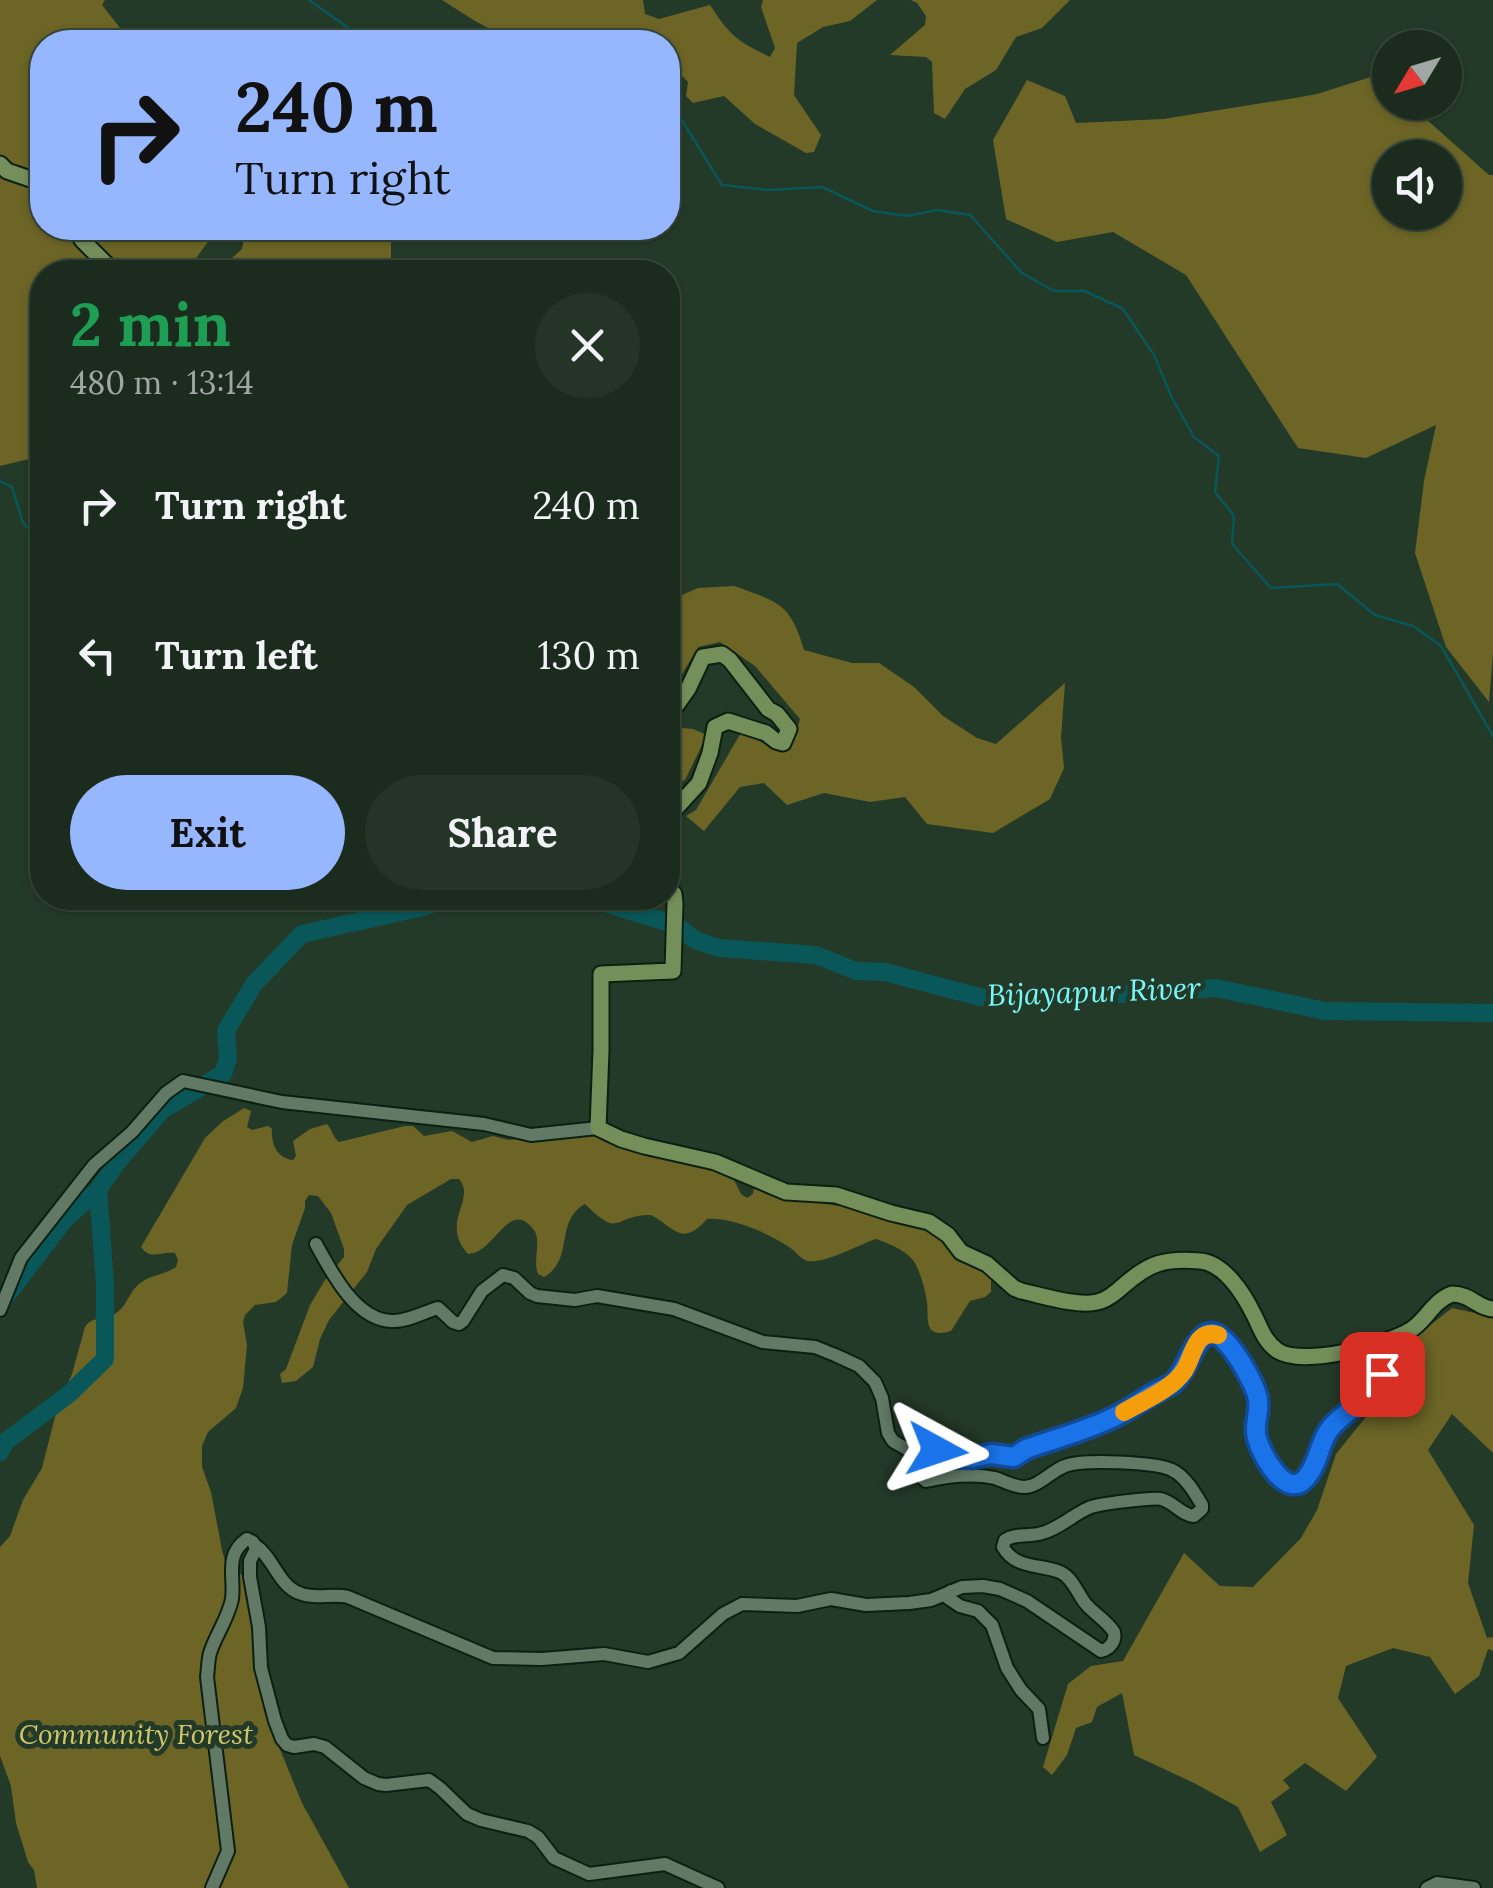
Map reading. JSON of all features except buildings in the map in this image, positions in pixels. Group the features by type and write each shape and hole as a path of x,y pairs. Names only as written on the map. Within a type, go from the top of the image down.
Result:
{"main road":[{"path":"0,164 30,179"},
{"path":"82,240 102,260"},
{"path":"680,700 703,657 722,654 789,729 783,743 728,720 715,727 698,783 680,803"},
{"path":"675,910 673,971 600,974 602,1052 598,1128 644,1146 715,1162 775,1188 836,1195 929,1222 940,1228 961,1252 987,1264 1021,1291 1095,1303 1112,1295 1150,1265 1173,1261 1215,1265 1252,1310 1268,1342 1292,1356 1318,1356 1365,1347 1402,1334 1452,1294 1473,1298 1485,1309 1493,1309"}],"street":[{"path":"0,1310 22,1258 94,1165 183,1081 282,1102 484,1124 531,1134 598,1128"},
{"path":"316,1244 342,1290 372,1315 391,1322 438,1308 458,1324 482,1291 503,1276 514,1278 537,1296 575,1300 597,1296 674,1309 762,1342 815,1347 868,1373 882,1398 888,1433 901,1447 972,1458"},
{"path":"212,1888 228,1852 207,1678 210,1652 227,1618 232,1596 232,1557 247,1539 263,1550 297,1593 348,1597 481,1654 505,1660 604,1654 648,1662 679,1654 723,1614 742,1604 797,1606 831,1599 866,1605 908,1603 930,1600 951,1590 983,1586 1027,1601 1098,1650 1105,1650 1114,1642 1114,1632 1087,1606 1069,1579 1061,1572 1035,1568 1009,1557 1003,1548 1005,1540 1013,1535 1054,1530 1096,1505 1155,1498 1191,1517 1202,1509 1200,1500 1178,1474 1154,1465 1092,1462 1068,1465 1029,1487 984,1476 926,1481 919,1477 918,1463 928,1458 991,1454 1014,1457 1122,1413 1177,1380 1198,1340 1213,1333 1226,1342 1256,1389 1256,1437 1272,1468 1286,1482 1300,1483 1309,1476 1332,1426 1361,1400 1391,1361 1402,1334"},
{"path":"256,1545 249,1571 259,1627 259,1658 272,1711 287,1744 325,1747 364,1778 378,1784 429,1780 467,1814 528,1831 554,1858 589,1874 665,1864 718,1888"},
{"path":"951,1590 948,1598 978,1611 992,1625 1007,1668 1039,1709 1044,1738"},
{"path":"1427,1888 1436,1882 1474,1888"}],"green space":[{"path":"0,0 105,0 102,5 122,30 30,30 30,240 209,240 195,260 30,260 30,459 0,466"},
{"path":"442,0 643,0 645,14 659,19 710,5 735,37 770,57 775,48 761,7 763,0 877,0 850,21 823,27 797,43 794,95 821,135 814,152 806,153 755,124 724,96 693,103 686,96 688,82 680,74 680,30 492,30"},
{"path":"911,0 1070,0 1042,28 1016,37 996,70 965,89 945,119 934,113 932,62 926,57 890,55 925,25 926,16"},
{"path":"1372,77 1372,120 1427,120 1450,140 1372,140 1372,230 1462,230 1462,151 1493,175 1493,653 1489,702 1446,647 1415,553 1436,425 1366,458 1298,448 1186,275 1113,232 1057,242 1006,219 993,140 1027,80 1065,96 1076,123 1163,119 1317,94"},
{"path":"244,240 391,240 391,260 230,260 242,249"},
{"path":"734,586 772,601 793,622 804,650 852,663 879,663 914,687 943,716 977,738 996,744 1065,683 1061,738 1064,768 1050,799 993,833 927,824 905,797 870,802 824,793 787,805 764,783 740,787 704,831 686,816 696,810 742,731 775,750 791,749 800,719 755,666 720,642 698,647 680,678 680,596 698,588"},
{"path":"693,729 707,735 685,780 680,782 680,730"},
{"name":"Community Forest","path":"244,1108 251,1111 247,1127 252,1130 268,1126 276,1149 293,1160 293,1141 310,1129 327,1124 339,1142 405,1126 413,1126 424,1136 452,1131 472,1142 493,1136 508,1140 593,1132 731,1174 747,1198 754,1187 761,1186 918,1225 991,1276 991,1292 970,1301 951,1331 936,1332 929,1326 926,1294 913,1260 876,1239 833,1257 808,1261 771,1236 738,1223 707,1219 684,1234 651,1215 617,1223 605,1221 585,1204 570,1220 559,1260 544,1277 537,1269 535,1232 519,1220 505,1226 485,1247 468,1254 457,1232 463,1187 459,1179 451,1179 407,1205 376,1249 367,1272 329,1320 313,1367 296,1381 282,1383 280,1374 286,1369 310,1305 344,1257 331,1213 318,1196 309,1195 292,1245 287,1293 276,1302 255,1305 245,1315 243,1388 236,1408 208,1432 202,1446 202,1467 230,1580 241,1574 248,1588 256,1643 254,1660 279,1747 302,1803 349,1888 37,1888 0,1756 0,1547 10,1536 23,1500 42,1468 85,1327 118,1312 143,1281 176,1267 175,1253 152,1255 141,1247 205,1138"},
{"path":"1452,1308 1493,1317 1493,1453 1452,1414 1428,1450 1474,1525 1468,1583 1487,1638 1493,1637 1493,1651 1488,1649 1479,1676 1455,1694 1430,1657 1393,1648 1346,1666 1338,1698 1377,1757 1346,1791 1305,1763 1283,1780 1290,1788 1271,1802 1287,1835 1260,1852 1238,1807 1134,1755 1122,1693 1097,1707 1092,1722 1076,1728 1067,1755 1052,1775 1043,1767 1068,1684 1091,1666 1123,1661 1184,1553 1220,1586 1253,1587 1301,1538 1317,1510 1336,1454 1406,1367 1404,1346"}],"waterway":[{"path":"309,0 351,30"},
{"path":"680,117 722,185 768,190 822,187 873,211 907,216 937,210 970,215 1022,273 1054,291 1085,291 1123,309 1154,355 1194,437 1219,456 1215,492 1234,516 1232,544 1271,588 1337,584 1375,615 1413,626 1441,646 1493,736"},
{"path":"0,481 12,487 23,523 30,530"},
{"name":"Bijayapur River","path":"0,1452 5,1442 69,1394 105,1359 105,1284 98,1190 116,1164 162,1110 223,1074 228,1059 226,1031 254,984 302,934 410,910"},
{"name":"Bijayapur River","path":"627,910 676,925 695,940 719,948 816,955 856,971 885,972 980,997 1076,997 1216,988 1325,1011 1493,1013"},
{"path":"4,1299 65,1219 98,1190"}],"slow traffic":[{"path":"1124,1412 1177,1380 1202,1336 1218,1335"}],"route":[{"path":"937,1450 964,1458 991,1454 1014,1457 1026,1449 1109,1420 1170,1386 1188,1364 1198,1340 1213,1333 1226,1342 1256,1389 1255,1430 1272,1468 1286,1482 1300,1483 1309,1476 1332,1426 1382,1374"}]}
